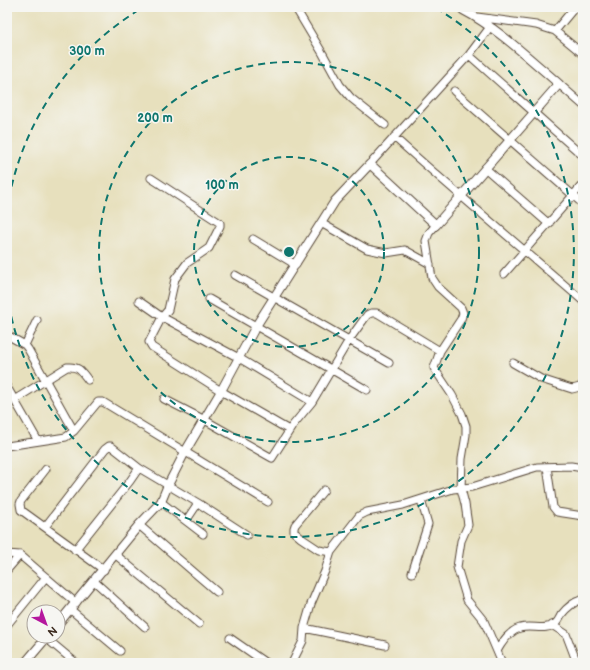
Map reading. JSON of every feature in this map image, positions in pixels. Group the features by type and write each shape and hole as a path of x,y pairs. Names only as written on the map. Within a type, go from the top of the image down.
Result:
{"street":[{"path":"295,7 340,85 351,98 384,124"},
{"path":"462,7 463,10 477,17 490,27 583,105"},
{"path":"555,31 575,7"},
{"path":"477,17 536,25 555,31 583,54"},
{"path":"66,615 139,525 161,502 185,452 203,419 221,391 256,326 335,201 469,55 490,27"},
{"path":"469,55 583,156"},
{"path":"502,663 484,621 466,600 457,567 461,541 468,525 461,489 462,459 466,436 466,426 462,414 452,395 434,368 440,351 461,319 463,313 461,308 438,287 432,278 426,241 429,234 460,196 559,84"},
{"path":"454,91 583,204"},
{"path":"394,137 583,302"},
{"path":"370,164 436,225"},
{"path":"485,168 549,224"},
{"path":"151,178 220,223 220,226 208,248 181,270 174,282 171,303 168,310 162,317 149,344 221,391 289,430"},
{"path":"504,274 583,184"},
{"path":"321,223 367,249 386,253 405,250 430,264"},
{"path":"253,239 296,264"},
{"path":"235,275 389,363"},
{"path":"209,299 366,390"},
{"path":"139,301 162,317 239,358 312,402"},
{"path":"164,399 203,419 271,458 274,458 289,430 312,402 348,340 367,315 377,313 440,351"},
{"path":"25,345 37,320"},
{"path":"7,335 25,345 28,349 74,431"},
{"path":"512,363 541,379 572,389 580,387 583,384"},
{"path":"14,400 67,367 75,366 88,380"},
{"path":"7,387 38,441"},
{"path":"7,446 66,437 74,431 98,402 102,402 268,502"},
{"path":"45,528 108,446 112,446 139,468 198,503 247,535"},
{"path":"292,663 303,641 304,628 311,604 325,572 331,552 359,516 367,512 421,500 453,489 472,487 537,467 572,466 583,468"},
{"path":"547,467 553,507 558,512 583,516"},
{"path":"75,550 139,468"},
{"path":"46,469 20,504 21,510 104,570"},
{"path":"324,490 294,528 294,532 319,550 331,552"},
{"path":"412,573 428,524 421,500"},
{"path":"161,502 203,534"},
{"path":"186,521 198,503"},
{"path":"139,525 218,592"},
{"path":"7,554 20,555 76,603"},
{"path":"116,554 199,624"},
{"path":"7,570 20,555"},
{"path":"7,625 46,577"},
{"path":"94,581 145,626"},
{"path":"497,652 502,641 510,633 520,628 546,628 556,623 566,609 576,601 583,599"},
{"path":"71,610 120,651"},
{"path":"552,625 566,634 577,663"},
{"path":"304,628 386,645"},
{"path":"230,638 266,663"},
{"path":"25,663 41,644"},
{"path":"55,644 76,663"}]}
